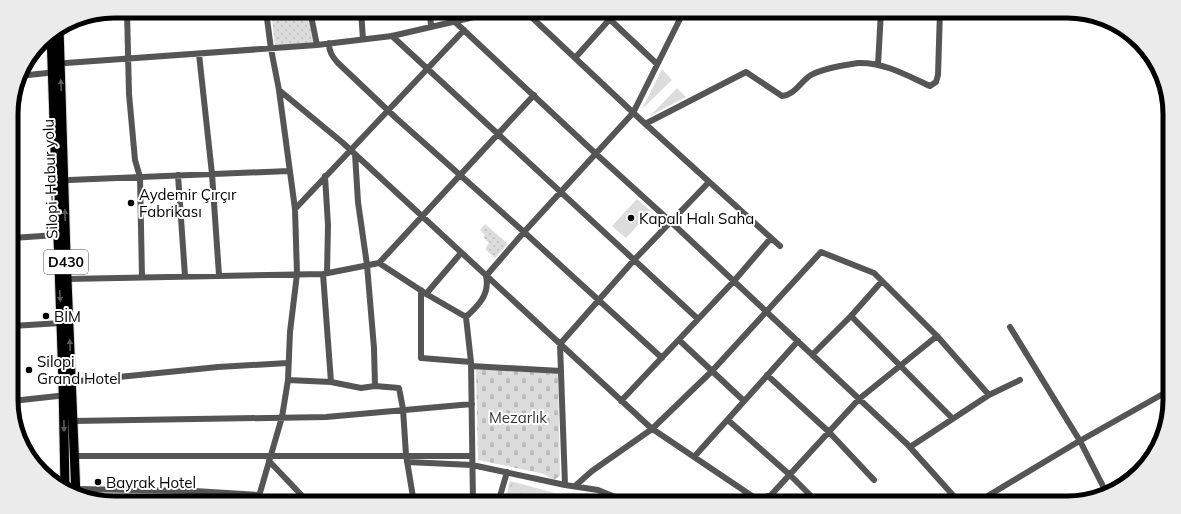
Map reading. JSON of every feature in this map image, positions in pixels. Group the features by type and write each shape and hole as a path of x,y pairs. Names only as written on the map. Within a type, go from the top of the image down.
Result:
{"highway":[{"name":"Silopi-Habur yolu","path":"59,35 68,279 68,395 74,421 76,488"},
{"name":"D430","path":"51,42 61,323 68,382"},
{"name":"D430","path":"65,482 68,395"}],"street":[{"path":"127,18 129,94 134,153 140,177 142,277"},
{"path":"87,492 194,492 260,495 282,417 288,380 290,332 297,274 295,210 279,90 267,18"},
{"path":"311,18 316,45"},
{"path":"362,18 363,39"},
{"path":"430,18 431,27"},
{"path":"66,63 329,44 392,36 469,18"},
{"path":"532,18 633,113 780,246"},
{"path":"486,276 595,153 633,113 680,18"},
{"path":"878,65 881,18"},
{"path":"645,124 746,72 782,96 787,96 809,76 816,72 859,63 878,65 902,73 930,86 934,85 938,75 940,18"},
{"path":"575,58 610,19 657,64"},
{"path":"454,21 860,399 910,447 954,496"},
{"path":"295,210 326,176 353,152 388,110 464,30"},
{"path":"392,36 698,319"},
{"path":"329,44 329,50 338,63 662,358"},
{"path":"199,54 212,174 219,275"},
{"path":"26,76 47,74"},
{"path":"279,90 353,152 652,429 752,496"},
{"path":"68,279 325,273 379,263 534,95"},
{"path":"353,152 359,216 367,265 374,348 375,386"},
{"path":"69,180 289,171"},
{"path":"178,175 185,276"},
{"path":"326,176 328,225 325,273 331,382"},
{"path":"565,485 560,344 634,260 709,182"},
{"path":"18,238 57,235"},
{"path":"621,401 734,281 771,238"},
{"path":"575,486 592,471 652,429 712,371 821,252 874,273 937,336 989,395"},
{"path":"461,253 423,292 421,358 471,364 561,371"},
{"path":"379,263 423,292 466,317"},
{"path":"466,317 478,306 487,291 488,284 486,276"},
{"path":"812,355 851,316 882,281"},
{"path":"851,316 952,418"},
{"path":"466,317 471,364 473,496"},
{"path":"18,326 61,323"},
{"path":"1010,327 1080,441 1104,488"},
{"path":"768,496 771,495 790,475 860,399 937,336"},
{"path":"679,340 744,401"},
{"path":"694,457 798,341"},
{"path":"68,382 218,367 288,363"},
{"path":"767,375 830,432 874,480"},
{"path":"288,380 331,382 361,388 375,386 399,388 403,409 406,455 413,496"},
{"path":"910,447 989,395 1020,380"},
{"path":"988,496 1163,394"},
{"path":"18,400 68,395"},
{"path":"74,421 326,417 472,404"},
{"path":"730,421 811,496"},
{"path":"75,456 270,458 406,455 472,456"},
{"path":"270,458 301,496"},
{"path":"407,462 472,465 565,485 598,490 613,496"},
{"path":"500,496 506,472"}],"green space":[{"path":"272,18 308,18 313,42 275,46"},
{"path":"662,69 672,80 642,109"},
{"path":"677,88 686,97 650,116"},
{"name":"Kapalı Halı Saha","path":"637,199 651,211 626,238 612,226"},
{"path":"485,224 508,244 495,258 485,249 489,243 483,237 485,235 480,230"},
{"name":"Mezarlık","path":"476,368 558,374 560,476 554,480 544,474 478,460"},
{"path":"510,481 555,493 588,493 596,496 506,496"}],"place":[{"name":"Aydemir Çırçır Fabrikası","path":"131,203"},
{"name":"Kapalı Halı Saha","path":"631,218"},
{"name":"BİM","path":"46,316"},
{"name":"Silopi Grand Hotel","path":"29,370"},
{"name":"Bayrak Hotel","path":"98,482"}]}
